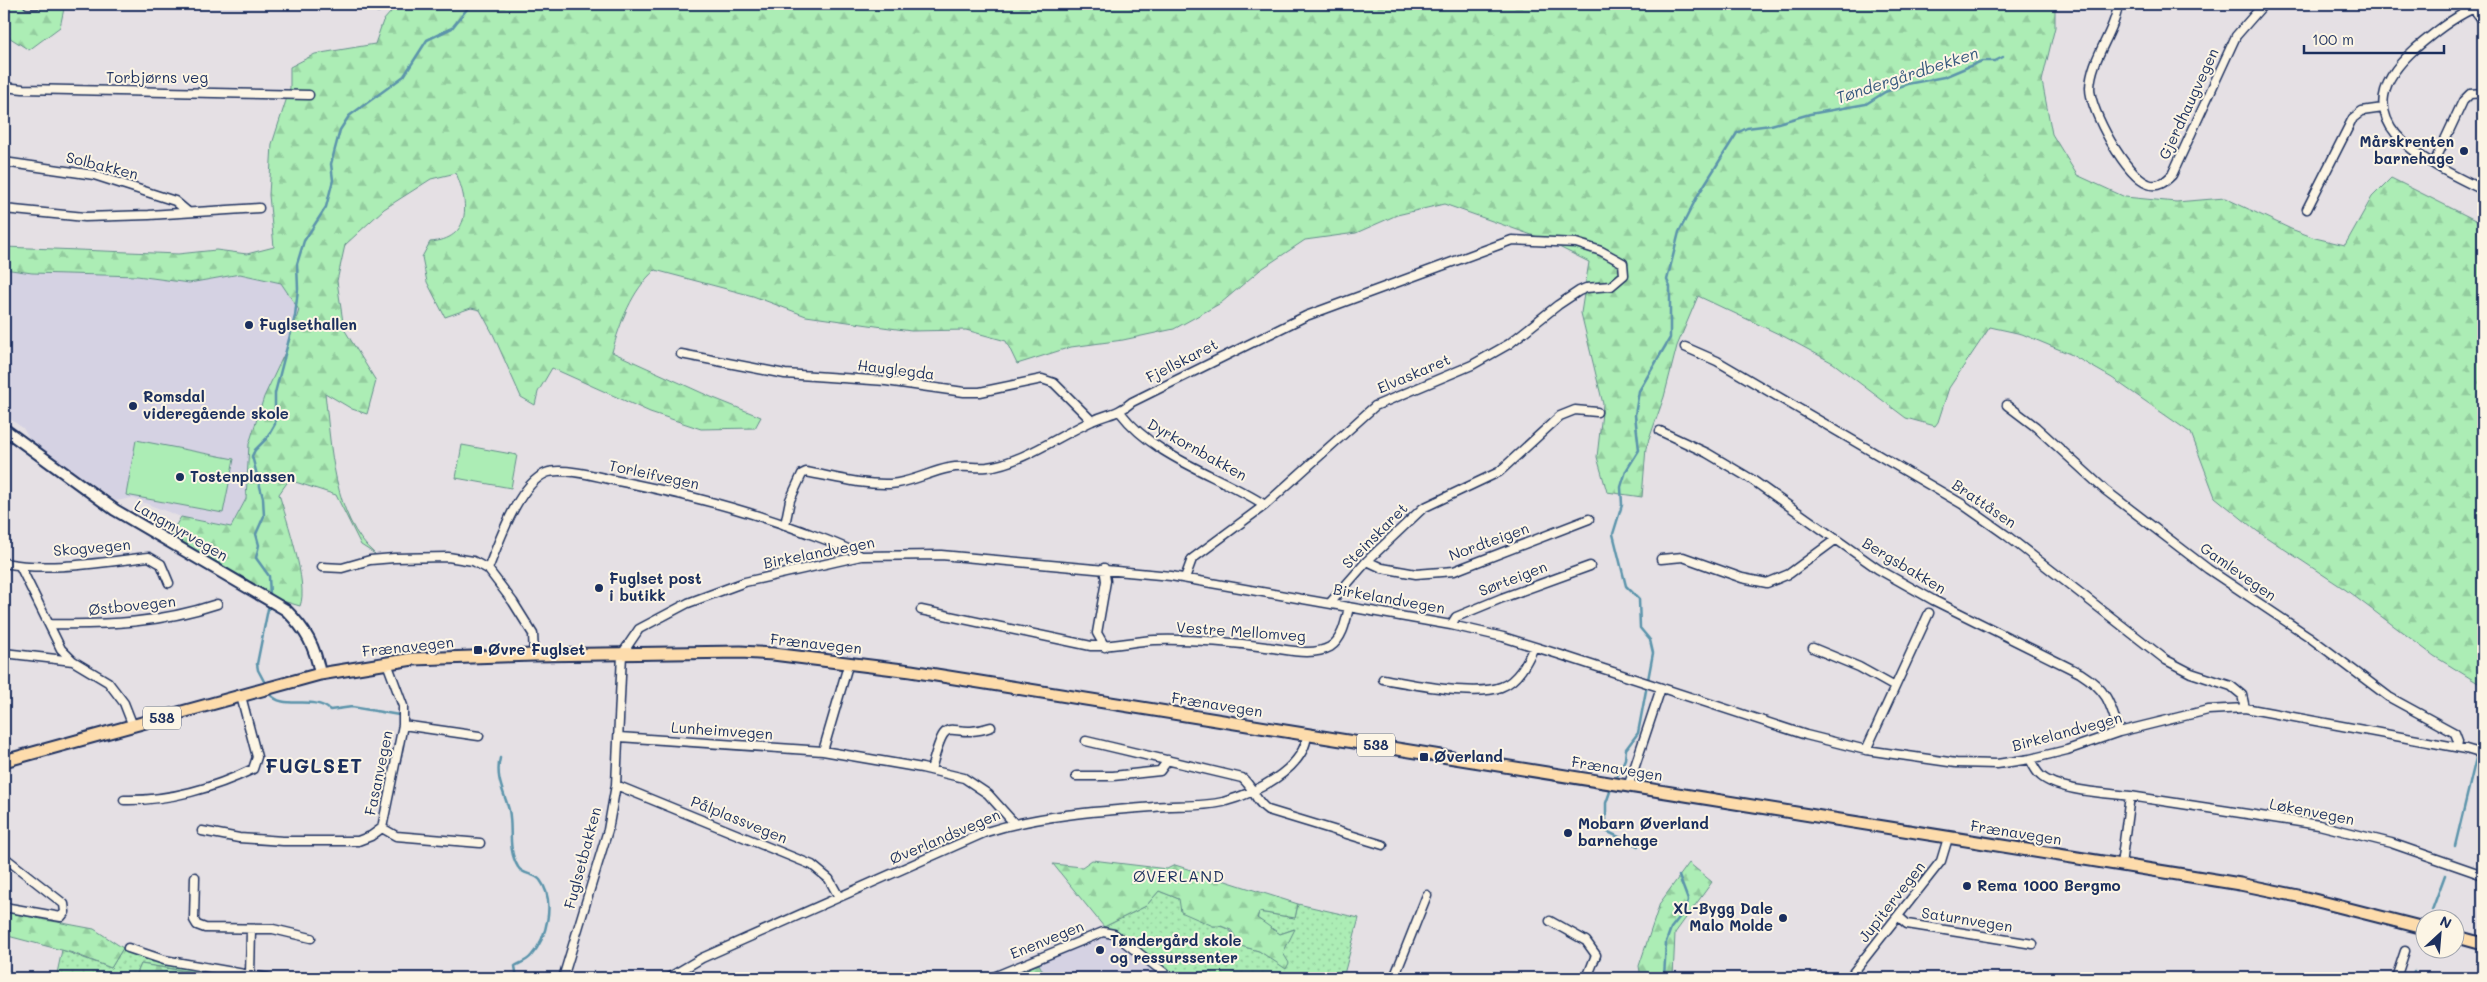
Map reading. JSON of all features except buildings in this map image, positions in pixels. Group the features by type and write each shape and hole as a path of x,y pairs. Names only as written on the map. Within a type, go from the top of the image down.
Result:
{"main road":[{"name":"Langmyrvegen","path":"4,430 120,513 286,610 302,626 312,644 320,674"},
{"name":"Frænavegen","path":"4,761 320,674 387,663 442,657 741,652 849,662 2120,865 2269,890 2414,926"},
{"path":"2464,939 2483,944"}],"street":[{"path":"28,4 36,4"},
{"name":"Gjerdhaugvegen","path":"2118,4 2112,26 2094,70 2091,97 2095,114 2122,157 2140,180 2154,185 2163,183 2172,175 2236,36 2264,4"},
{"path":"2483,21 2471,6 2441,27 2393,71 2385,89 2383,108 2387,119 2400,139 2410,148 2483,190"},
{"name":"Torbjørns veg","path":"4,87 23,89 309,95"},
{"path":"2434,162 2463,101 2470,94 2483,93"},
{"path":"2308,209 2353,118 2362,112 2383,108"},
{"name":"Solbakken","path":"4,162 94,175 175,201 188,212"},
{"path":"4,209 85,216 259,208"},
{"name":"Fjellskaret","path":"785,525 798,478 806,472 855,482 890,484 908,481 949,468 987,467 1042,446 1092,421 1120,412 1132,402 1306,316 1512,240 1576,243 1601,251 1622,263"},
{"name":"Elvaskaret","path":"1185,578 1192,559 1265,506 1375,406 1472,365 1509,344 1558,305 1586,288 1610,286 1624,275 1622,263"},
{"name":"Brattåsen","path":"1685,347 1716,361 1962,504 2028,551 2166,660 2191,673 2231,686 2242,695 2245,708"},
{"name":"Hauglegda","path":"681,354 786,374 886,381 964,392 980,392 1042,380 1054,382 1092,421"},
{"name":"Gamlevegen","path":"2007,405 2036,427 2105,490 2201,564 2308,636 2389,697 2455,733 2458,747"},
{"name":"Steinskaret","path":"1331,602 1367,561 1423,508 1499,472 1560,416 1575,410 1598,412"},
{"name":"Dyrkornbakken","path":"1120,412 1145,440 1188,464 1239,488 1265,506"},
{"name":"Bergsbakken","path":"1660,431 1707,453 1751,479 1835,540 1933,600 2080,672 2097,684 2109,701 2119,732"},
{"name":"Torleifvegen","path":"488,568 525,492 544,474 552,471 594,476 690,495 843,544 861,556"},
{"name":"Nordteigen","path":"1367,561 1382,568 1416,574 1454,571 1589,519"},
{"path":"1660,559 1683,557 1742,578 1767,583 1789,574 1835,540"},
{"name":"Birkelandvegen","path":"622,654 639,629 688,603 745,582 861,556 941,555 1104,568 1185,578 1331,602 1451,625 1534,647 1806,735 1866,750 1971,764 2030,759 2067,750 2119,732 2208,710 2245,708 2458,747 2483,754"},
{"name":"Skogvegen","path":"4,563 20,566 52,566 149,557 161,564 169,583"},
{"path":"322,567 342,568 370,560 417,557 448,557 473,561 488,568 533,634 534,655"},
{"path":"20,566 61,650 73,661 108,682 124,703 133,726"},
{"name":"Sørteigen","path":"1451,625 1456,617 1492,601 1590,566"},
{"path":"1104,568 1106,581 1097,633 1105,647"},
{"name":"Østbovegen","path":"49,624 92,624 165,619 217,604"},
{"name":"Vestre Mellomveg","path":"922,610 1091,646 1105,647 1153,640 1203,639 1305,652 1330,647 1337,640 1343,631 1349,606"},
{"path":"1866,750 1928,613"},
{"path":"1382,679 1424,686 1481,691 1501,687 1516,676 1527,663 1534,647"},
{"path":"1813,648 1859,667 1895,687"},
{"path":"4,653 73,661"},
{"name":"Fuglsetbakken","path":"563,978 608,830 616,784 622,654"},
{"path":"823,752 849,662"},
{"name":"Fasanvegen","path":"202,832 239,838 358,841 371,836 382,828 403,724 403,706 387,663"},
{"path":"1628,787 1662,688"},
{"path":"124,800 150,800 225,783 253,769 257,757 241,696"},
{"path":"403,724 479,736"},
{"path":"931,770 940,737 946,730 953,728 972,731 991,727"},
{"name":"Øverlandsvegen","path":"668,978 702,958 986,832 1014,823 1111,810 1222,802 1252,792 1283,773 1303,750 1306,734"},
{"name":"Lunheimvegen","path":"619,737 823,752 931,770 964,778 988,794 1014,823"},
{"path":"1086,741 1242,778 1251,785 1252,792 1262,806 1275,813 1384,845"},
{"name":"Løkenvegen","path":"2030,759 2040,775 2047,780 2062,785 2319,825 2391,844 2483,875"},
{"path":"1076,776 1113,776 1160,771 1168,760"},
{"name":"Pålplassvegen","path":"616,784 812,866 829,879 839,897"},
{"path":"2120,865 2130,796"},
{"path":"382,828 396,836 480,843"},
{"name":"Jupitervegen","path":"1849,978 1899,917 1941,861 1948,838"},
{"path":"4,857 64,904 65,912 60,917 4,907"},
{"path":"195,877 194,920 197,925 205,928 273,929 311,938"},
{"path":"1394,978 1427,895"},
{"name":"Saturnvegen","path":"1899,917 1907,924 2033,944"},
{"path":"1550,921 1592,947 1596,954 1587,978"},
{"path":"250,975 251,928"},
{"name":"Enenvegen","path":"991,978 1104,932 1114,934 1171,978"},
{"path":"128,948 164,960 268,978"},
{"path":"2396,978 2405,951"}],"shaded area":[{"name":"Romsdal videregående skole","path":"4,269 32,273 137,276 189,283 240,274 281,283 299,310 287,348 264,397 249,444 246,499 231,527 181,517 132,498 116,501 30,440 23,428 4,415"},
{"name":"Tøndergård skole og ressurssenter","path":"1108,935 1164,978 1046,978 1039,964"}],"green space":[{"path":"4,4 65,4 60,27 29,50 4,34"},
{"path":"398,4 2055,4 2055,27 2042,81 2052,134 2077,175 2125,197 2176,202 2225,198 2291,229 2315,238 2345,245 2372,197 2391,178 2483,224 2483,686 2434,656 2346,590 2257,531 2215,497 2191,433 2112,378 2070,354 2022,334 1990,327 1949,388 1935,426 1906,418 1833,363 1785,337 1698,296 1677,346 1664,397 1646,448 1642,497 1607,492 1597,457 1603,404 1581,313 1589,262 1543,239 1444,204 1397,215 1356,233 1305,240 1260,270 1221,303 1174,329 1123,340 1071,347 1017,364 1006,341 966,330 911,331 806,316 753,296 655,270 633,297 612,352 711,397 761,417 755,428 701,429 650,412 552,368 538,392 535,405 521,397 493,334 480,310 471,308 445,317 427,282 422,257 430,242 444,239 454,234 464,218 465,207 456,173 431,179 384,209 345,245 337,281 344,329 376,381 367,414 352,409 325,393 332,457 342,501 350,521 361,539 375,554 361,545 336,495 289,480 279,494 291,534 302,583 300,606 252,592 169,536 181,517 231,527 246,499 249,444 264,397 287,348 299,310 281,283 240,274 189,283 137,276 32,273 4,269 4,247 178,254 216,250 247,254 274,247 269,195 272,144 290,88 290,67 315,54 375,44 383,21"},
{"name":"Tostenplassen","path":"136,440 234,459 223,513 126,495"},
{"path":"462,445 517,455 511,488 456,478"},
{"path":"1092,860 1167,869 1175,865 1298,904 1295,918 1259,912 1257,918 1280,934 1295,929 1283,953 1289,963 1286,969 1259,951 1241,946 1231,930 1221,926 1213,926 1181,912 1179,899 1159,891 1146,906 1104,927 1053,864 1082,867"},
{"path":"1689,863 1712,882 1675,933 1673,978 1641,978 1639,966 1660,903"},
{"path":"1159,891 1179,899 1213,926 1227,929 1241,946 1259,951 1286,968 1283,953 1294,929 1280,934 1257,919 1259,912 1295,918 1298,904 1359,918 1343,978 1164,978 1108,935 1104,927 1146,906"},
{"path":"4,912 94,929 123,948 111,968 73,953 4,935"},
{"path":"123,948 149,959 205,969 232,978 141,964 135,978 56,978 62,950 111,968"},
{"path":"141,964 226,978 135,978"},
{"path":"1039,964 1046,978 1004,978"}],"waterway":[{"path":"270,596 269,576 256,558 259,545 256,534 264,516 263,498 252,456 255,450 267,438 275,424 275,393 295,316 298,289 297,264 304,241 326,207 333,180 331,164 340,130 349,116 404,76 427,40 452,28 471,4"},
{"name":"Tøndergårdbekken","path":"1615,781 1625,759 1626,749 1638,733 1653,653 1650,640 1640,628 1639,599 1626,586 1613,534 1622,505 1621,487 1626,471 1639,450 1635,415 1639,391 1670,338 1670,287 1667,280 1679,232 1698,195 1737,133 1747,128 1771,125 1810,114 1866,104 1885,92 1907,84 1944,77 1982,61 1995,61 2003,57"},
{"path":"266,685 257,664 269,604"},
{"path":"269,693 275,699 282,701 290,703 315,703 323,705 330,710 352,707 399,715"},
{"path":"2480,739 2483,733"},
{"path":"500,758 499,778 509,810 511,846 515,860 520,870 540,880 548,898 548,919 545,930 531,956 515,966 517,978"},
{"path":"2455,846 2476,758"},
{"name":"Tøndergårdbekken","path":"1612,786 1606,803 1606,831 1638,846"},
{"path":"2432,910 2445,875"},
{"name":"Tøndergårdbekken","path":"1664,978 1666,942 1671,928 1686,909 1688,900 1679,876"},
{"path":"2412,978 2414,971"}],"place":[{"name":"Mårskrenten barnehage","path":"2464,151"},
{"name":"Fuglsethallen","path":"249,325"},
{"name":"Romsdal videregående skole","path":"133,406"},
{"name":"Tostenplassen","path":"180,477"},
{"name":"Fuglset post i butikk","path":"599,588"},
{"name":"Øvre Fuglset","path":"478,650"},
{"name":"Øverland","path":"1424,757"},
{"name":"Mobarn Øverland barnehage","path":"1568,833"},
{"name":"Rema 1000 Bergmo","path":"1967,886"},
{"name":"XL-Bygg Dale Malo Molde","path":"1783,918"},
{"name":"Tøndergård skole og ressurssenter","path":"1100,950"}],"district":[{"name":"FUGLSET","path":"314,766"},
{"name":"ØVERLAND","path":"1179,876"}]}
